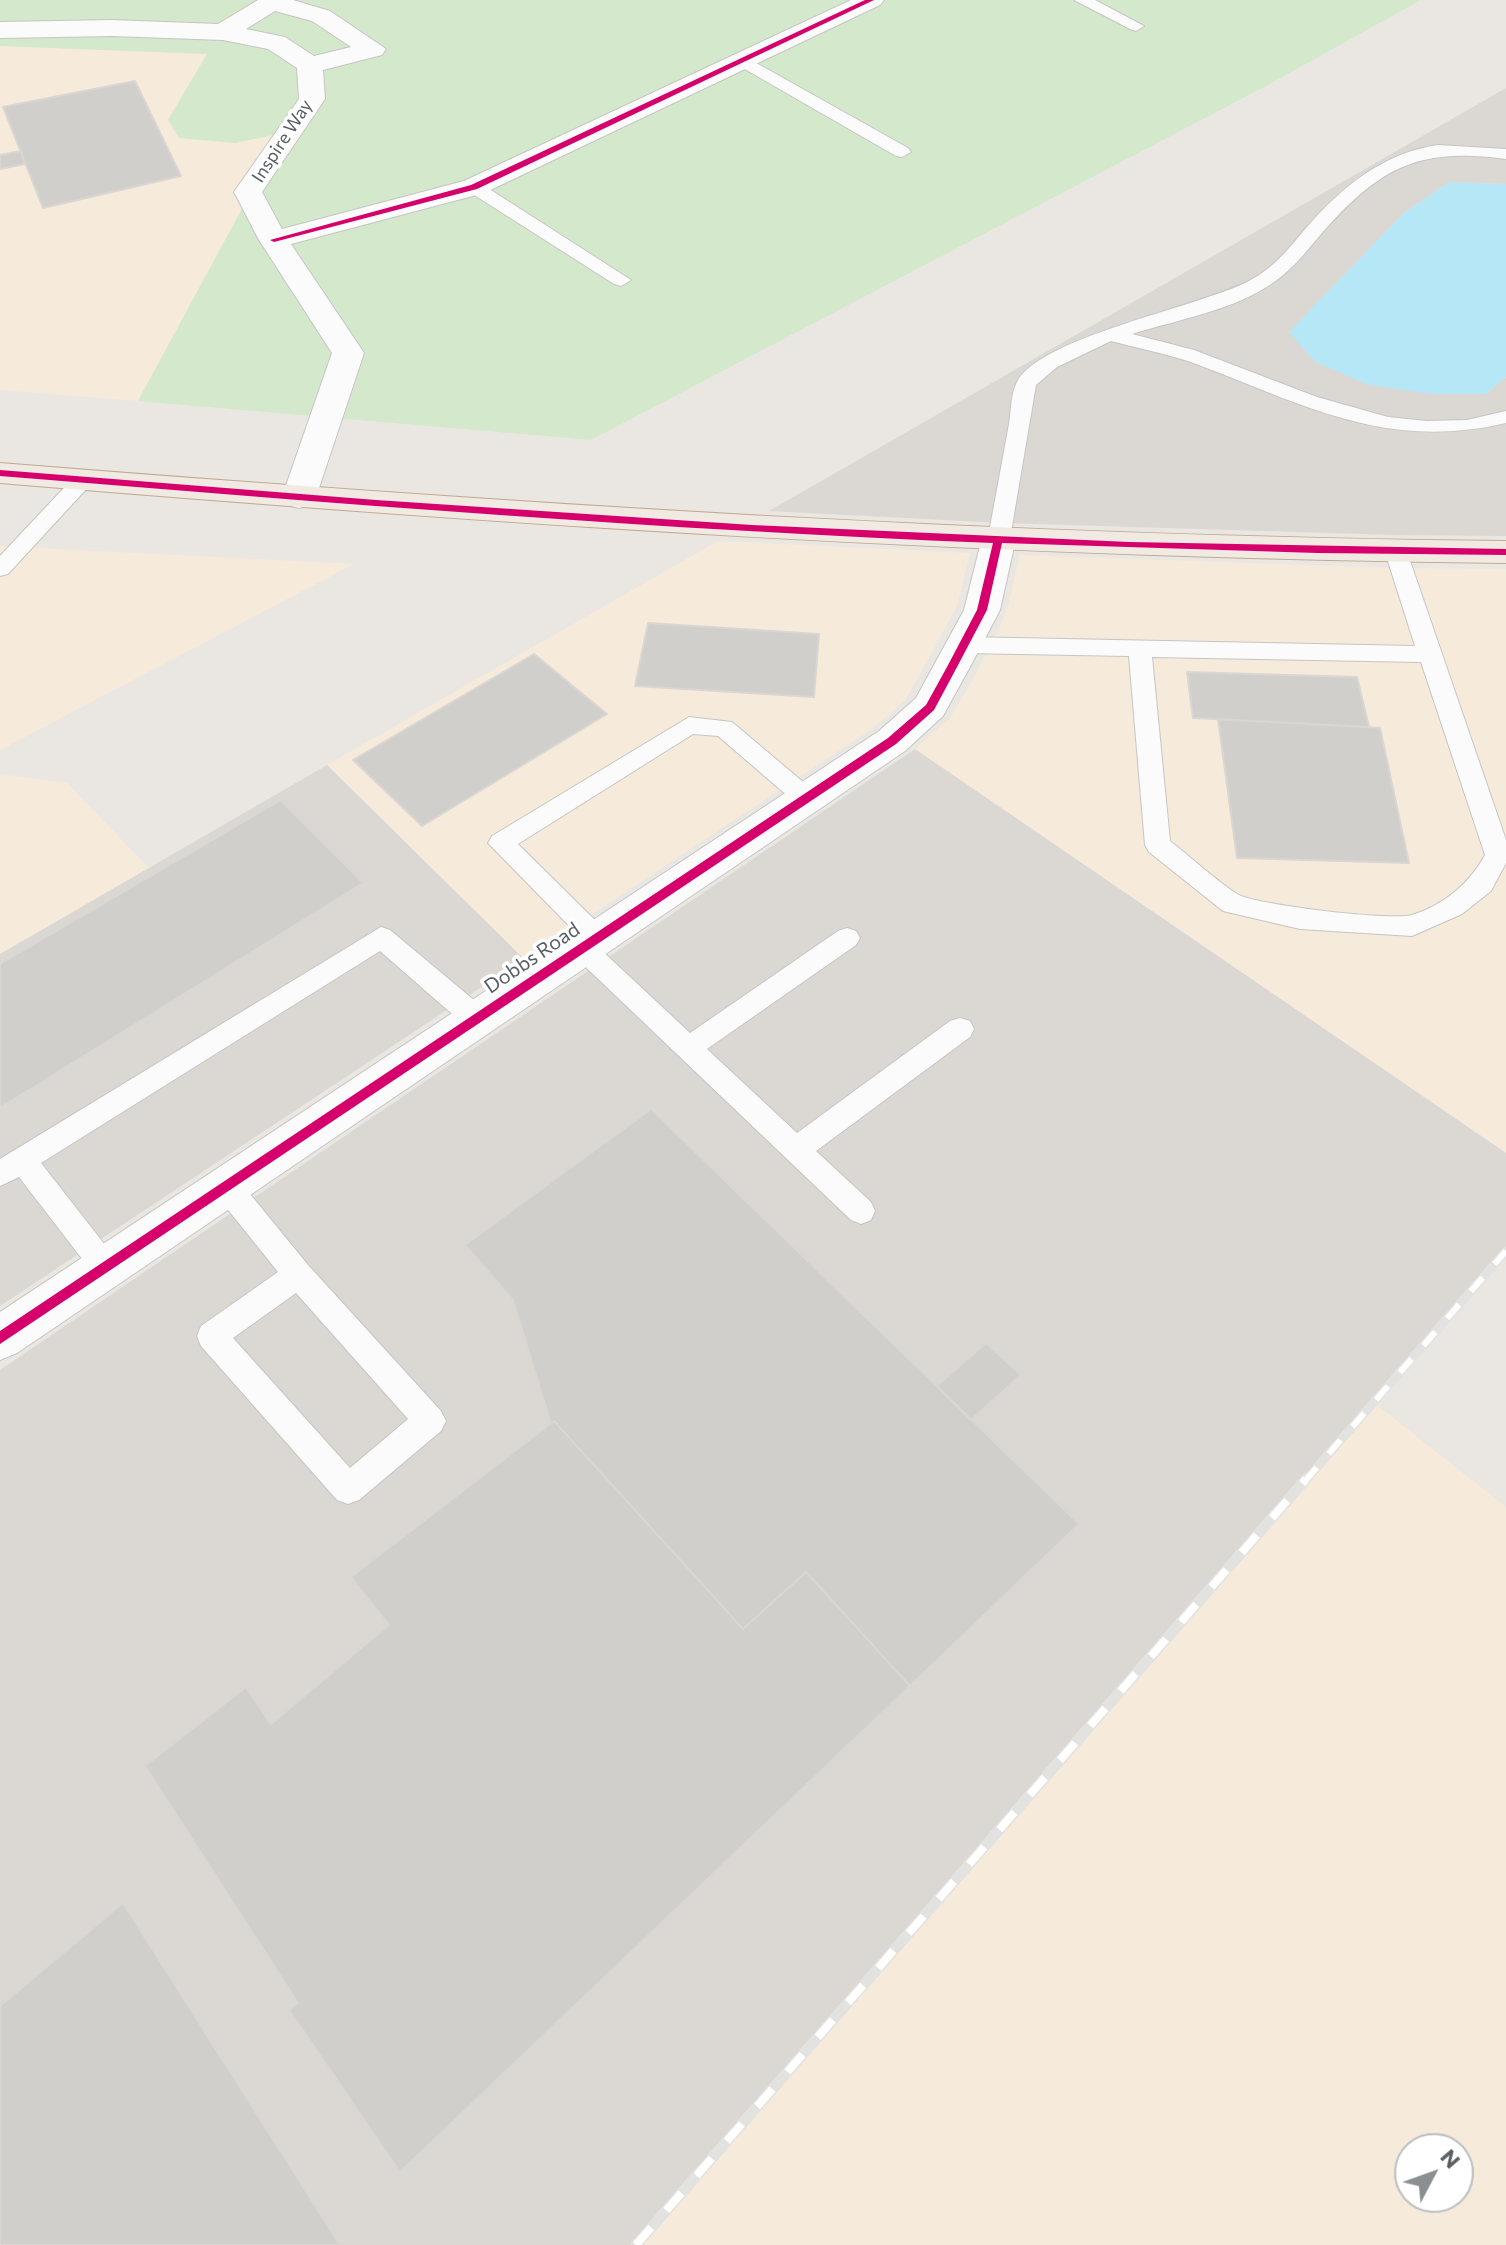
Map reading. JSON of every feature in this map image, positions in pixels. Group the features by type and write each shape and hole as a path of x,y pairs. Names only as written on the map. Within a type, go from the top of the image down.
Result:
{"highway":[{"path":"0,473 600,519 999,538 1396,552 1506,552"}],"street":[{"path":"149,0 145,14 163,26"},
{"path":"163,26 186,14 189,0"},
{"path":"274,240 474,187 871,0"},
{"path":"0,30 163,26 223,32 276,43 310,65 373,49 321,16 272,2 223,32"},
{"name":"Inspire Way","path":"299,497 348,353 274,240 248,192 312,99 310,65"},
{"name":"Dobbs Road","path":"0,1338 892,741 930,707 964,645 982,610 999,538"}],"lane":[{"path":"1082,0 1136,26"},
{"path":"742,60 902,152"},
{"path":"999,538 1026,383 1044,365 1080,345 1196,312 1259,283 1296,254 1331,212 1371,177 1401,159 1437,151 1477,150 1506,154"},
{"path":"474,187 621,280"},
{"path":"1113,336 1193,357 1342,412 1396,424 1441,427 1490,422 1506,417"},
{"path":"0,569 15,557 83,480"},
{"path":"1140,648 1158,845 1232,904 1300,919 1412,926 1453,907 1482,884 1498,855 1396,552"},
{"path":"964,645 1428,654"},
{"path":"806,798 724,728 689,725 501,843 688,1048 861,1211"},
{"path":"106,1268 11,1167 381,937 477,1019"},
{"path":"688,1048 847,938"},
{"path":"796,1150 960,1029"},
{"path":"227,1187 298,1274 430,1421 348,1489 212,1336 298,1274"}],"shaded area":[{"path":"0,46 207,54 168,120 283,133 138,401 0,390"},
{"path":"1506,88 1506,184 1450,182 1404,213 1289,333 1486,394 1506,377 1506,536 1002,523 769,511"},
{"path":"718,541 970,553 957,606 906,699 872,729 524,959 327,765"},
{"path":"0,546 354,564 0,750"},
{"path":"1020,555 1506,569 1506,1153 915,749 950,718 977,672 1006,614"},
{"path":"915,749 1506,1153 1506,1248 632,2245 0,2245 0,1370"},
{"path":"327,765 524,959 0,1306 0,954"},
{"path":"0,774 67,783 149,868 0,954"},
{"path":"1372,1401 1506,1507 1506,2245 632,2245"}],"green space":[{"path":"0,0 1421,0 1266,86 591,440 138,401 283,133 235,143 179,138 168,120 207,54 0,46"}],"water":[{"path":"1450,182 1506,184 1506,377 1486,394 1432,394 1369,385 1315,362 1289,332 1404,213"}],"building":[{"path":"135,81 181,176 43,208 3,107"},
{"path":"21,151 25,164 0,169 0,155"},
{"path":"648,623 819,634 814,697 635,686"},
{"path":"534,654 607,714 422,826 353,760"},
{"path":"1187,672 1357,677 1369,727 1193,718"},
{"path":"1218,719 1380,728 1409,863 1237,858"},
{"path":"281,800 363,883 0,1108 0,964"},
{"path":"651,1109 1079,1524 910,1686 806,1572 743,1629 554,1421 551,1424 513,1300 465,1245"},
{"path":"986,1343 1021,1375 971,1420 937,1386"},
{"path":"554,1421 743,1629 806,1572 910,1686 400,2172 289,2010 298,2003 145,1766 246,1687 271,1724 389,1625 351,1577"},
{"path":"123,1903 340,2245 0,2245 0,2006"}],"railway":[{"path":"1305,1481 1506,1251"},
{"path":"636,2245 1306,1479"}],"cycle path":[{"path":"274,240 474,187 871,0"},
{"path":"0,473 564,516 941,538 1317,550 1506,552"},
{"path":"0,1338 892,741 930,707 952,667 982,610 999,538"}]}
